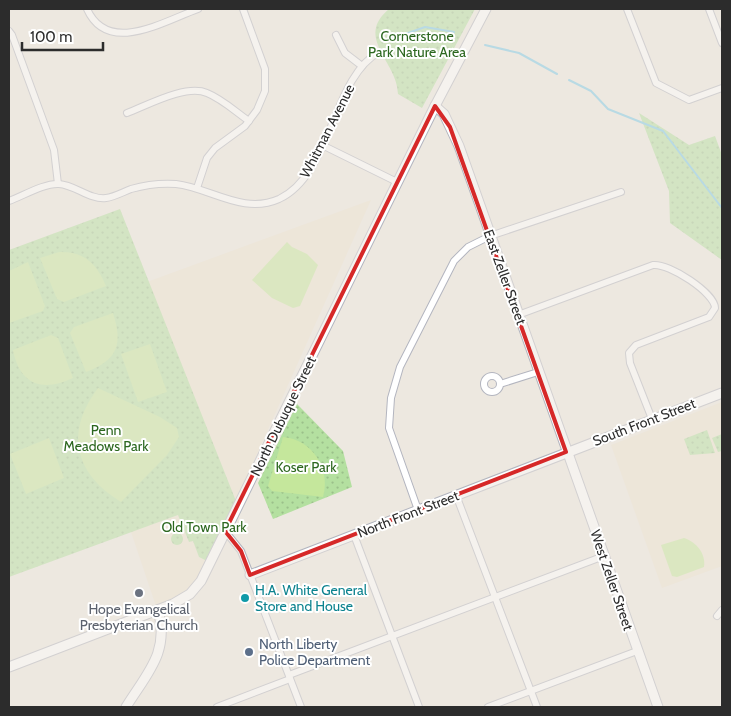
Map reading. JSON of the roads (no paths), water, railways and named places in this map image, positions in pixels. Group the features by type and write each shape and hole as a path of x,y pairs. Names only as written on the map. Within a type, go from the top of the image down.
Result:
{"street":[{"path":"87,9 104,30 126,34 198,9"},
{"path":"197,188 203,164 212,151 240,132 263,97 266,80 265,70 243,9"},
{"name":"North Dubuque Street","path":"158,610 190,594 201,581 397,182 486,9"},
{"path":"627,9 656,83 689,100 722,88"},
{"path":"710,9 722,43"},
{"path":"9,31 54,150 58,184 9,201"},
{"path":"336,35 345,52 362,66"},
{"name":"Whitman Avenue","path":"58,184 106,198 152,185 174,184 197,188 246,204 277,199 300,183 322,145 362,66 379,52"},
{"path":"127,113 184,91 198,90 214,96 249,121"},
{"name":"East Zeller Street","path":"435,106 444,114 459,146 566,452"},
{"path":"322,145 397,182"},
{"path":"418,510 390,428 389,414 393,386 410,346 454,261 468,247 490,236 621,192"},
{"path":"518,315 654,265 672,268 710,297 715,308 709,316 631,349 630,363 652,419"},
{"path":"500,384 538,372"},
{"name":"South Front Street","path":"566,452 722,392"},
{"name":"North Front Street","path":"250,575 566,452"},
{"name":"West Zeller Street","path":"566,452 658,707"},
{"path":"456,495 536,707"},
{"path":"225,531 240,551 301,707"},
{"path":"354,535 419,707"},
{"path":"217,707 392,635 604,556"},
{"path":"9,667 158,610 163,633 160,650 126,707"},
{"path":"717,616 722,610"},
{"path":"488,707 637,650"}],"waterway":[{"path":"397,37 425,27 454,32"},
{"path":"485,45 519,53 557,74"},
{"path":"569,80 591,91 608,109 663,131 722,208"}],"place":[{"name":"Hope Evangelical Presbyterian Church","path":"139,593"},
{"name":"H.A. White General Store and House","path":"245,598"},
{"name":"North Liberty Police Department","path":"249,652"}],"park label":[{"name":"Cornerstone Park Nature Area","path":"417,44"},
{"name":"Penn Meadows Park","path":"106,438"},
{"name":"Koser Park","path":"306,467"},
{"name":"Old Town Park","path":"204,527"}]}
